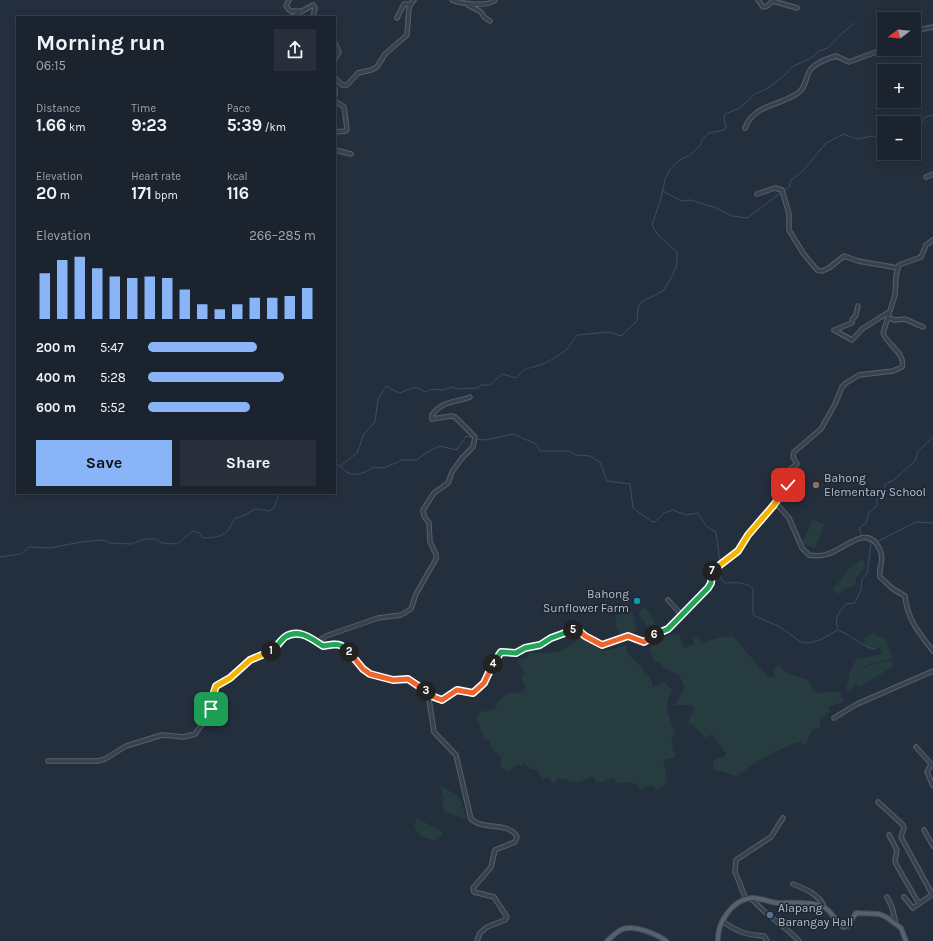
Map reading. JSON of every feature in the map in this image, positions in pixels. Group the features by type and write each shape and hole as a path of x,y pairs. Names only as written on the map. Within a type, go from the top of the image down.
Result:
{"main road":[{"path":"718,941 722,921 733,909 749,899 773,903 800,903 824,906 843,927 848,926 854,914 858,912 883,915 902,930 906,941"},
{"path":"609,941 620,930 630,928 658,936 666,941"}],"street":[{"path":"289,0 286,6 290,11 301,11"},
{"path":"336,79 342,85 347,85 358,73 377,67 385,54 407,35 408,10 410,4 414,0"},
{"path":"452,0 467,4 489,4 495,0"},
{"path":"758,0 763,7 767,6 773,1 797,8"},
{"path":"397,18 404,4 410,4"},
{"path":"467,4 480,12 490,21"},
{"path":"294,16 301,11 314,6 313,16"},
{"path":"921,30 933,27"},
{"path":"336,45 339,52 336,57"},
{"path":"745,128 749,119 758,111 798,93 807,81 810,71 814,66 834,57 849,62 877,52"},
{"path":"336,104 344,107 347,128 346,131 336,132"},
{"path":"336,150 352,154"},
{"path":"926,177 933,174"},
{"path":"757,194 775,188 782,190 789,214 788,230 803,254 817,270 822,271 829,268 844,256 898,268"},
{"path":"48,761 102,760 126,746 162,736 184,738 193,735 209,715 216,686 230,678 250,660 274,649 288,635 305,635 324,646 336,643 340,644 366,672 393,680 408,679 428,693 442,700 447,698 456,690 470,694 476,692 484,683 500,654 516,653 525,648 540,645 551,638 570,631 578,630 585,636 602,645 628,636 644,642 656,633 668,629 708,588 711,583 713,570 741,548 748,535 761,518 787,489 789,470 796,464 793,458 794,452 821,429 835,404 842,387 859,375 893,371 902,367 901,358 895,349 887,342 883,333 895,295 895,283 898,268 902,263 921,257 926,245 933,240"},
{"path":"858,306 852,323 834,330 852,340 862,329 890,312"},
{"path":"888,318 895,320 905,319 923,327"},
{"path":"317,642 326,636 378,618 401,615 412,607 416,594 436,559 436,554 430,542 429,523 424,516 423,510 434,493 448,484 452,472 462,458 469,452 475,441 475,436 455,417 451,416 432,419 432,415 437,409 447,402 461,401 470,397"},
{"path":"776,503 789,518 797,540 806,554 815,556 827,554 845,544 862,538 873,540 880,549 882,559 880,578 893,589 905,596 907,613 910,619 920,636 933,651"},
{"path":"668,600 681,614"},
{"path":"834,718 857,704 933,671"},
{"path":"428,693 434,732 456,755 471,819 481,825 508,828 517,837 515,842 495,850 491,867 474,886 474,892 494,897 507,918 483,930 477,941"},
{"path":"916,746 932,765 927,772 933,786"},
{"path":"878,802 904,828 901,837 933,894 912,907 904,897"},
{"path":"783,818 771,837 736,860 734,872 749,899 765,913 784,926 798,941"},
{"path":"924,830 933,846"},
{"path":"888,835 897,850 895,860 896,864 919,904"},
{"path":"793,884 814,894 824,906"},
{"path":"886,897 891,904 896,924"},
{"path":"722,921 740,932 756,937 764,936 767,941"}],"green space":[{"path":"813,519 824,525 815,548 802,544"},
{"path":"862,559 866,566 856,578 855,585 843,589 839,594 832,590 847,573 845,572"},
{"path":"645,607 658,628 651,632 638,613"},
{"path":"632,612 637,631 620,635 615,623 617,615"},
{"path":"874,632 875,635 886,639 893,658 861,667 856,683 849,691 846,689 850,672 856,660 882,654 880,647 869,649 865,645 864,638"},
{"path":"675,634 679,635 684,648 694,644 693,639 697,637 703,643 721,637 733,636 769,678 775,675 773,671 778,664 786,673 809,680 813,691 818,693 839,691 844,702 828,707 831,710 821,720 820,728 812,730 806,745 798,742 781,749 766,756 737,776 713,769 714,760 725,756 726,753 712,734 705,738 693,725 688,723 695,710 691,705 674,705 685,688 679,675 664,668 660,662 654,663 652,659 649,648 666,636"},
{"path":"580,638 603,651 627,645 627,653 643,668 644,673 650,677 653,687 664,682 672,690 667,703 667,708 675,735 671,739 675,757 663,760 668,781 657,790 652,785 640,790 638,785 629,782 617,784 613,778 597,783 592,776 579,783 558,778 554,784 547,777 543,779 537,769 532,770 524,763 521,767 518,764 508,772 500,766 501,757 491,747 489,740 484,740 477,718 480,712 494,710 497,705 495,704 507,694 521,692 526,688 521,677 525,674 517,660 528,657 529,653 551,653 562,650"},
{"path":"890,660 894,666 859,687 856,683 861,668"},
{"path":"439,784 458,796 461,801 448,794 461,802 463,807 457,805 463,808 466,819 445,812 441,798 445,800"},
{"path":"417,818 442,832 442,835 436,841 420,836 414,826"}],"waterway":[{"path":"336,464 340,466 357,453 364,434 375,422 378,399 386,386 399,393 416,387 425,392 432,389 443,390 452,387 457,389 477,388 482,385 490,385 502,374 517,378 524,370 543,364 565,351 578,335 609,332 621,336 637,321 638,308 641,302 663,291 677,265 677,252 658,235 652,225 661,198 665,179 670,169 681,159 689,156 700,146 703,138 709,133 724,130 726,128 724,118 725,114 740,108 755,94 768,88 785,75 792,67 811,58 819,51 828,48 854,23"},
{"path":"921,124 925,117 933,115"},
{"path":"784,191 789,187 791,180 802,172 826,143 843,134 857,139 872,136 877,138"},
{"path":"663,191 681,201 691,200 716,208 732,216 747,218 782,192"},
{"path":"476,439 486,440 513,434 536,444 540,451 569,451 576,455 590,456 600,462 607,481 630,484 633,508 651,521 655,522 664,513 673,510 686,515 698,513 706,526 716,532 720,562"},
{"path":"341,466 348,473 361,474 373,467 384,468 402,460 417,460 427,452 440,446 457,450 466,436 473,438"},
{"path":"862,536 859,528 866,523 869,512 877,506 877,499 883,495 885,484 894,480 915,461 918,451 933,437"},
{"path":"0,557 21,554 29,547 50,548 81,542 104,540 110,543 131,544 145,539 156,539 161,543 177,544 193,531 199,533 203,538 220,536 229,529 235,518 243,516 255,509 270,511 275,506 279,494"},
{"path":"877,542 916,522 933,523"},
{"path":"865,539 871,543"},
{"path":"836,630 838,628 836,622 840,612 846,604 855,603 861,590 862,579 867,574 871,544"},
{"path":"721,565 719,575 724,583 743,584 750,586 753,589 753,615 780,627 801,642 808,643 820,640 838,630 867,647 875,649"}],"place":[{"name":"Bahong Elementary School","path":"816,485"},
{"name":"Bahong Sunflower Farm","path":"637,601"},
{"name":"Alapang Barangay Hall","path":"770,915"}],"route":[{"path":"211,709 212,694 219,684 230,678 250,660 271,651 285,637 292,634 309,636 323,646 336,643 340,644 363,669 370,674 393,680 406,678 413,681 434,697 442,700 447,698 456,690 470,694 478,691 489,674 496,658 501,652 514,654 525,648 540,645 546,640 574,630 578,630 585,636 602,645 628,636 642,642 646,642 656,633 668,629 676,619 710,586 713,570 741,548 748,535 776,503 778,498 787,489 788,485"}]}
